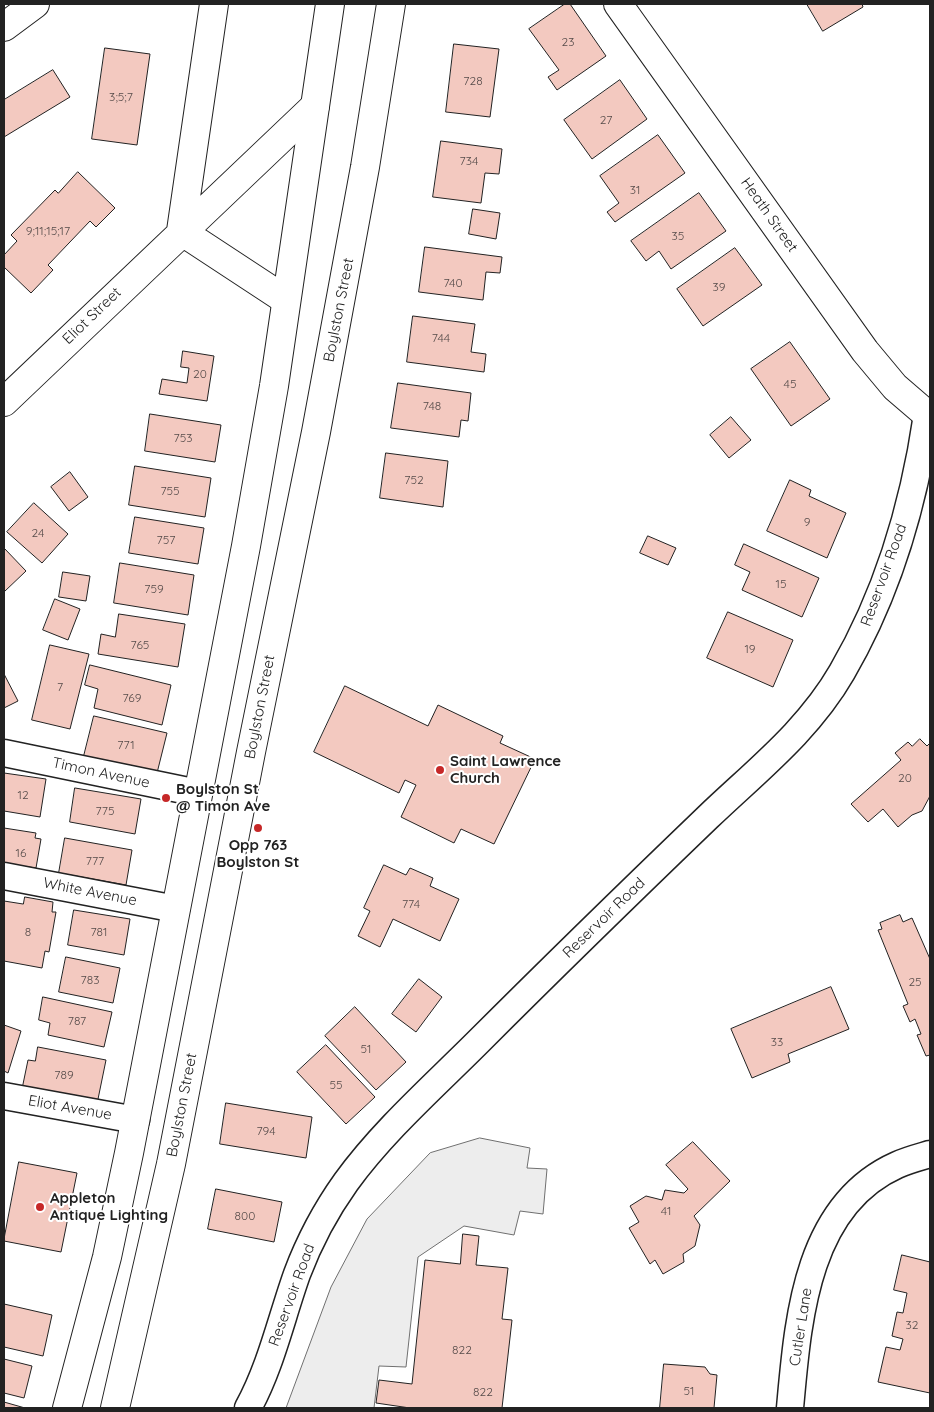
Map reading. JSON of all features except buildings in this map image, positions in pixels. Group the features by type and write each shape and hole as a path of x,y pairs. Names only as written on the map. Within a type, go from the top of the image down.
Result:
{"main road":[{"path":"4,26 35,4"},
{"path":"214,4 181,231 286,300"},
{"path":"67,1408 107,1257 136,1120 250,521 286,300 330,4"},
{"name":"Boylston Street","path":"115,1408 173,1155 250,752 336,326 373,120 391,4"},
{"name":"Heath Street","path":"618,4 865,351 895,387 929,416"},
{"name":"Eliot Street","path":"4,402 181,231 315,106"}],"street":[{"name":"Reservoir Road","path":"248,1408 264,1374 305,1255 328,1210 348,1180 419,1101 529,991 710,815 791,741 841,674 874,611 899,540 919,469 929,416"},
{"name":"Timon Avenue","path":"4,753 198,793"},
{"name":"White Avenue","path":"4,876 176,909"},
{"name":"Eliot Avenue","path":"4,1096 136,1120"},
{"name":"Cutler Lane","path":"790,1408 798,1320 812,1270 831,1228 856,1193 871,1181 897,1165 930,1154"}],"shaded area":[{"path":"480,1138 530,1148 527,1168 547,1169 543,1214 520,1211 514,1235 464,1226 418,1257 406,1367 379,1366 374,1408 286,1408 331,1287 367,1219 430,1153"}],"place":[{"name":"Saint Lawrence Church","path":"440,770"},
{"name":"Boylston St @ Timon Ave","path":"166,798"},
{"name":"Opp 763 Boylston St","path":"258,828"},
{"name":"Appleton Antique Lighting","path":"40,1207"}]}
